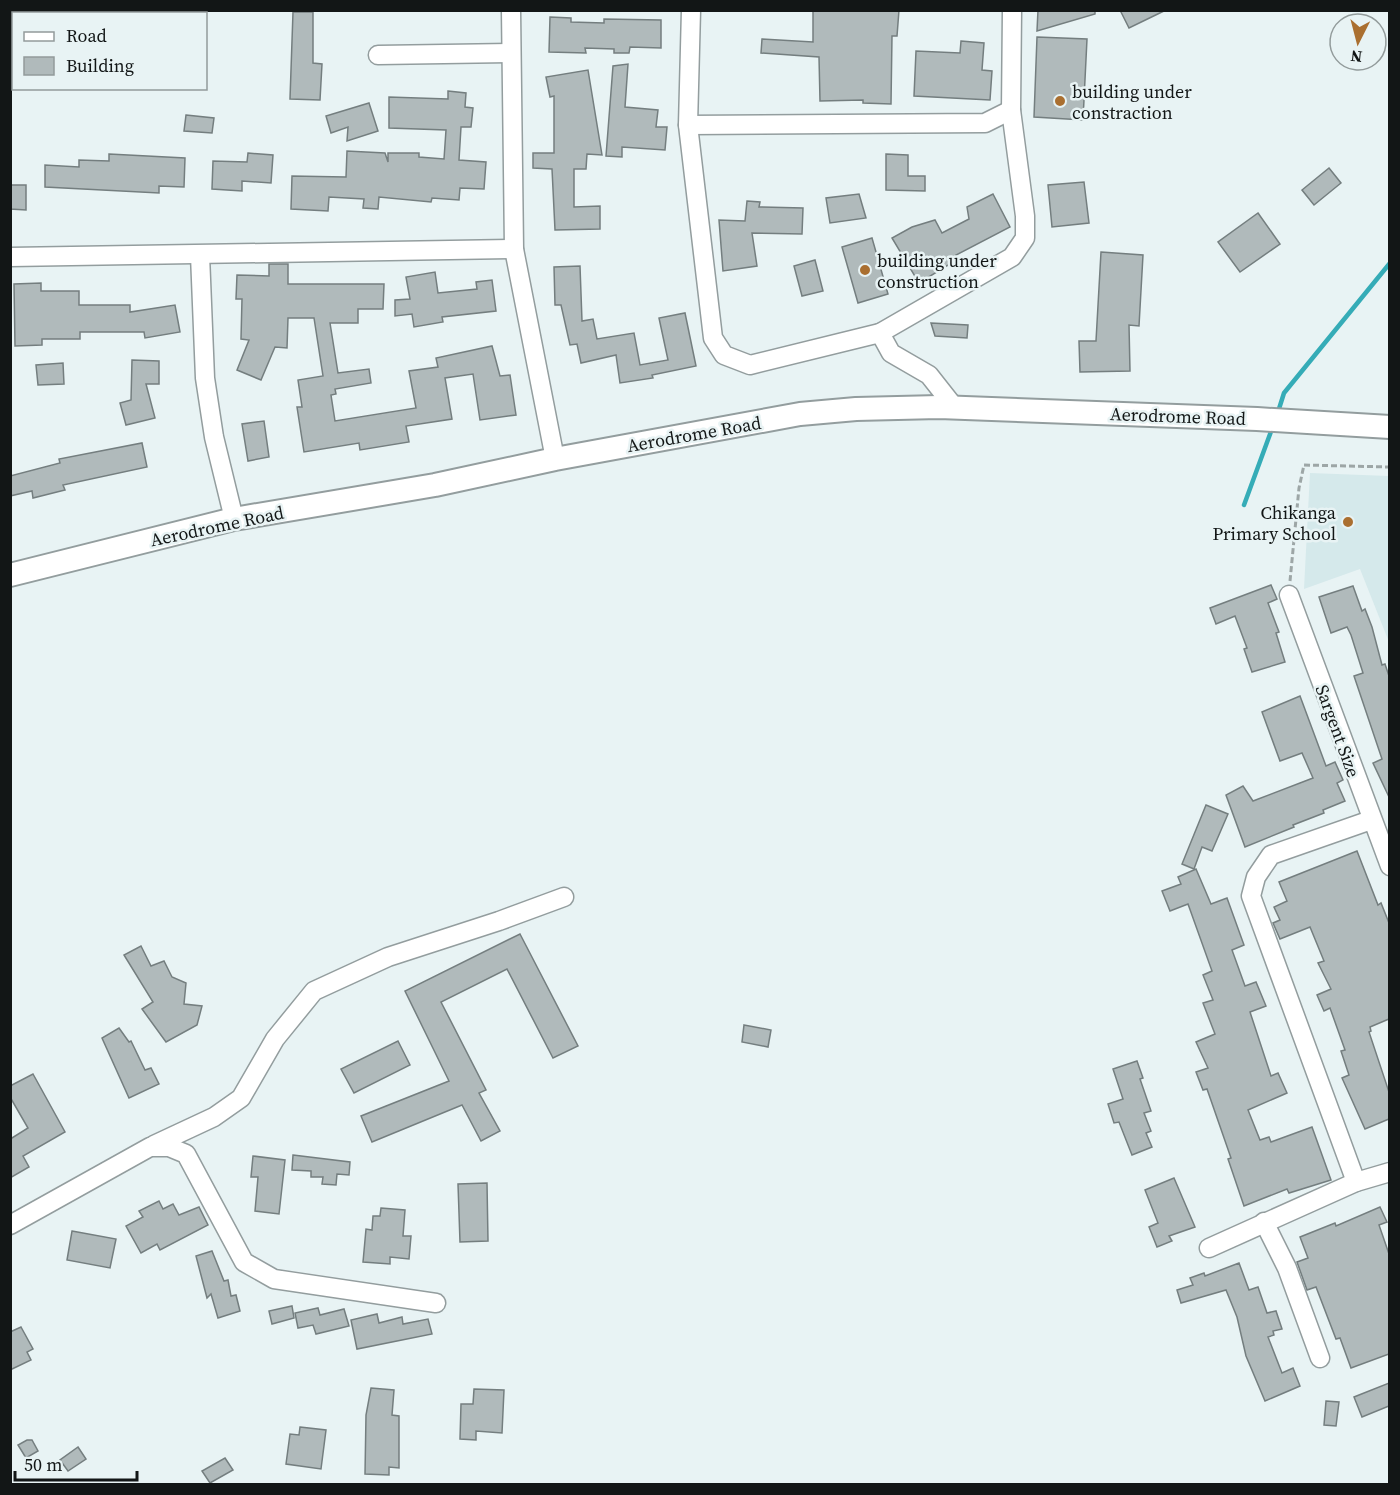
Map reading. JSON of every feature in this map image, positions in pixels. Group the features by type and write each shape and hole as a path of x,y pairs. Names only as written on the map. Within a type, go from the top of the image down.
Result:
{"street":[{"path":"511,10 514,249 555,459"},
{"path":"691,10 688,125 713,338 724,355 750,365 880,333 1012,256 1024,238 1025,216 1011,110 1012,10"},
{"path":"378,55 511,53"},
{"path":"688,125 985,123 1011,110"},
{"path":"10,257 514,249"},
{"path":"200,255 205,378 214,437 234,519"},
{"path":"880,333 891,353 929,375 955,408"},
{"name":"Aerodrome Road","path":"10,575 234,519 435,485 555,459 800,414 856,408 955,408 1257,418 1389,428"},
{"name":"Sargent Size","path":"1289,595 1389,866"},
{"path":"1356,1182 1251,896 1256,877 1271,855 1371,820"},
{"path":"10,1225 150,1147 214,1117 241,1098 275,1039 314,991 388,957 564,897"},
{"path":"150,1147 170,1147 186,1154 244,1262 274,1280 436,1303"},
{"path":"1209,1248 1356,1182 1389,1172"},
{"path":"1263,1222 1287,1268 1320,1358"}],"path":[{"path":"1289,595 1299,488 1304,465 1389,467"}],"shaded area":[{"name":"Chikanga Primary School","path":"1310,473 1389,476 1389,642 1360,569 1304,589"}],"building":[{"path":"813,10 899,10 897,36 892,36 891,104 863,103 863,100 820,101 819,57 761,53 762,39 813,42"},
{"path":"1038,10 1095,10 1095,14 1037,31"},
{"path":"1120,10 1166,10 1129,28"},
{"path":"293,12 313,12 313,63 322,64 320,100 290,99"},
{"path":"550,17 571,18 571,22 604,23 604,19 661,20 661,48 630,47 629,53 614,53 614,49 585,48 586,53 549,52"},
{"path":"1037,37 1087,39 1083,120 1034,117"},
{"path":"961,41 984,43 982,70 992,71 990,100 914,96 916,51 960,53"},
{"path":"628,64 625,107 658,110 656,127 667,127 665,150 622,147 622,157 606,156 613,66"},
{"path":"588,70 602,155 587,154 586,169 574,169 574,207 600,206 600,229 555,230 552,169 533,168 533,153 554,153 554,96 550,97 546,77"},
{"path":"448,91 466,93 465,107 473,108 471,127 461,127 459,160 486,162 484,189 460,188 459,200 432,198 431,202 379,197 378,209 363,208 364,199 329,197 328,211 291,209 292,176 346,177 347,151 385,153 388,162 388,153 419,153 419,157 444,159 446,130 389,128 389,97 448,99"},
{"path":"369,103 378,131 347,141 348,127 331,133 326,116"},
{"path":"186,115 214,118 212,133 184,131"},
{"path":"248,153 273,155 271,183 242,181 242,191 212,189 213,161 247,162"},
{"path":"109,154 185,158 184,187 159,186 159,193 45,187 45,165 79,167 79,160 109,161"},
{"path":"886,154 908,155 908,176 925,176 925,191 886,190"},
{"path":"1329,168 1341,183 1314,205 1302,190"},
{"path":"1084,182 1089,223 1052,227 1048,185"},
{"path":"10,185 26,185 26,210 10,209"},
{"path":"859,194 866,218 830,223 826,198"},
{"path":"993,194 1010,227 956,255 958,259 919,283 892,238 912,227 935,220 942,233 969,219 967,207"},
{"path":"747,201 760,202 759,207 803,208 802,234 752,233 757,266 723,271 719,220 745,221"},
{"path":"1258,213 1280,244 1240,272 1218,242"},
{"name":"building under construction","path":"872,238 888,294 858,303 842,247"},
{"path":"1101,252 1143,255 1139,326 1129,325 1130,371 1080,372 1079,341 1096,341"},
{"path":"815,260 823,291 802,296 794,266"},
{"path":"269,264 288,264 288,284 384,284 383,309 358,309 358,323 330,323 338,373 369,369 371,383 335,389 336,394 331,395 335,421 416,408 409,371 438,367 436,358 492,346 500,376 510,375 516,415 480,420 473,374 445,378 452,419 406,426 409,442 360,450 359,443 304,452 297,407 302,407 298,380 323,376 314,318 288,318 287,348 275,347 261,380 237,370 249,340 241,339 242,299 236,299 237,275 269,276"},
{"path":"580,266 582,321 593,319 597,339 634,333 640,365 668,360 659,318 685,313 696,366 652,375 653,378 620,383 616,355 581,363 577,344 570,345 561,305 555,305 554,267"},
{"path":"435,272 438,293 477,289 476,282 492,280 496,311 442,317 443,322 414,327 412,314 395,316 395,300 410,299 406,277"},
{"path":"41,283 41,291 79,291 79,305 130,305 130,312 175,305 180,332 145,338 144,332 80,332 80,339 42,339 42,345 15,346 14,284"},
{"path":"931,323 968,325 967,338 935,336"},
{"path":"132,360 159,361 159,384 146,384 155,418 126,425 120,403 131,400"},
{"path":"63,363 64,384 38,385 36,365"},
{"path":"264,421 269,457 248,461 242,424"},
{"path":"142,443 147,467 63,485 65,490 33,498 32,491 10,496 10,476 60,463 59,459"},
{"path":"1271,585 1277,599 1268,603 1279,632 1276,633 1285,662 1252,672 1244,649 1247,648 1235,616 1216,624 1210,608"},
{"path":"1353,586 1362,611 1365,609 1382,665 1385,664 1389,676 1389,797 1373,763 1382,759 1354,676 1363,673 1351,635 1347,627 1331,633 1319,597"},
{"path":"1300,696 1326,766 1335,762 1343,780 1337,783 1345,801 1323,810 1324,813 1293,825 1294,827 1245,847 1226,795 1243,786 1253,801 1313,778 1302,753 1280,761 1262,712"},
{"path":"1206,805 1228,814 1212,851 1202,847 1194,869 1182,864"},
{"path":"1357,851 1378,905 1381,903 1389,923 1389,1019 1370,1027 1369,1032 1389,1092 1389,1119 1365,1129 1342,1078 1349,1075 1341,1051 1345,1050 1330,1008 1324,1011 1317,995 1331,989 1318,963 1324,961 1310,927 1280,939 1273,923 1280,920 1274,907 1287,901 1279,882"},
{"path":"1196,869 1211,904 1227,898 1244,945 1232,950 1245,986 1256,982 1266,1006 1250,1012 1271,1076 1278,1073 1287,1093 1248,1110 1260,1140 1269,1137 1271,1142 1312,1127 1331,1180 1289,1193 1287,1189 1244,1206 1228,1159 1231,1158 1207,1089 1203,1090 1196,1072 1208,1068 1196,1042 1215,1034 1203,1003 1213,1000 1203,975 1212,971 1188,904 1170,911 1162,891 1181,884 1178,877"},
{"path":"520,934 578,1046 553,1058 507,969 441,1002 486,1090 479,1093 500,1131 481,1141 462,1105 372,1142 361,1116 449,1081 405,991"},
{"path":"141,946 151,966 164,961 172,977 186,983 184,1004 202,1006 197,1025 166,1042 142,1009 153,1002 124,955"},
{"path":"744,1025 771,1030 768,1047 742,1042"},
{"path":"119,1028 129,1042 131,1041 145,1070 151,1068 159,1084 129,1098 102,1038"},
{"path":"398,1041 410,1065 354,1093 341,1069"},
{"path":"1137,1061 1143,1078 1140,1079 1151,1111 1144,1113 1151,1131 1146,1133 1152,1147 1132,1155 1119,1122 1114,1123 1108,1104 1123,1099 1113,1069"},
{"path":"33,1074 65,1132 23,1156 29,1167 10,1178 10,1136 12,1138 28,1128 10,1097 10,1086"},
{"path":"293,1155 350,1162 349,1175 337,1174 336,1185 322,1184 323,1177 311,1177 311,1171 292,1170"},
{"path":"253,1156 285,1160 279,1214 255,1211 258,1177 251,1177"},
{"path":"1174,1178 1195,1227 1169,1236 1172,1241 1157,1247 1149,1227 1158,1223 1145,1190"},
{"path":"487,1183 488,1241 460,1242 458,1184"},
{"path":"159,1201 163,1209 173,1204 179,1215 199,1207 208,1225 160,1250 157,1244 141,1253 126,1226 143,1217 139,1211"},
{"path":"1380,1207 1387,1222 1379,1225 1389,1254 1389,1354 1351,1368 1340,1338 1336,1339 1316,1287 1307,1290 1297,1262 1308,1258 1300,1237 1335,1223 1336,1226"},
{"path":"381,1208 405,1210 403,1236 411,1236 409,1259 390,1257 390,1264 363,1262 366,1229 372,1230 373,1216 380,1216"},
{"path":"72,1231 116,1239 110,1268 67,1260"},
{"path":"212,1251 224,1281 228,1280 231,1296 236,1295 240,1311 218,1318 211,1294 207,1298 196,1256"},
{"path":"1239,1263 1249,1290 1258,1287 1267,1313 1276,1311 1282,1329 1273,1331 1274,1335 1268,1337 1282,1373 1293,1368 1300,1386 1265,1401 1246,1356 1237,1317 1226,1290 1181,1303 1177,1290 1193,1285 1190,1278 1204,1273 1205,1276"},
{"path":"292,1306 294,1318 272,1324 269,1311"},
{"path":"318,1308 320,1315 344,1309 349,1326 316,1334 313,1325 298,1328 295,1313"},
{"path":"377,1314 379,1323 402,1317 403,1324 428,1319 432,1334 357,1349 351,1320"},
{"path":"21,1327 33,1349 27,1352 31,1360 10,1370 10,1332"},
{"path":"1389,1383 1389,1406 1362,1417 1354,1397"},
{"path":"371,1388 394,1390 392,1415 399,1416 399,1468 389,1467 389,1475 365,1474 366,1415"},
{"path":"474,1389 504,1390 502,1433 476,1431 476,1440 460,1439 461,1404 473,1404"},
{"path":"1326,1401 1339,1402 1336,1426 1324,1425"},
{"path":"300,1427 326,1430 321,1469 286,1464 290,1434 299,1435"},
{"path":"32,1440 38,1451 26,1458 18,1445"},
{"path":"78,1447 86,1459 68,1471 60,1460"},
{"path":"225,1458 233,1470 210,1483 202,1471"}],"waterway":[{"path":"1278,412 1284,393 1390,263"},
{"path":"1244,505 1273,426"}],"place":[{"name":"building under constraction","path":"1060,101"},
{"name":"building under construction","path":"865,270"},
{"name":"Chikanga Primary School","path":"1348,522"}]}
